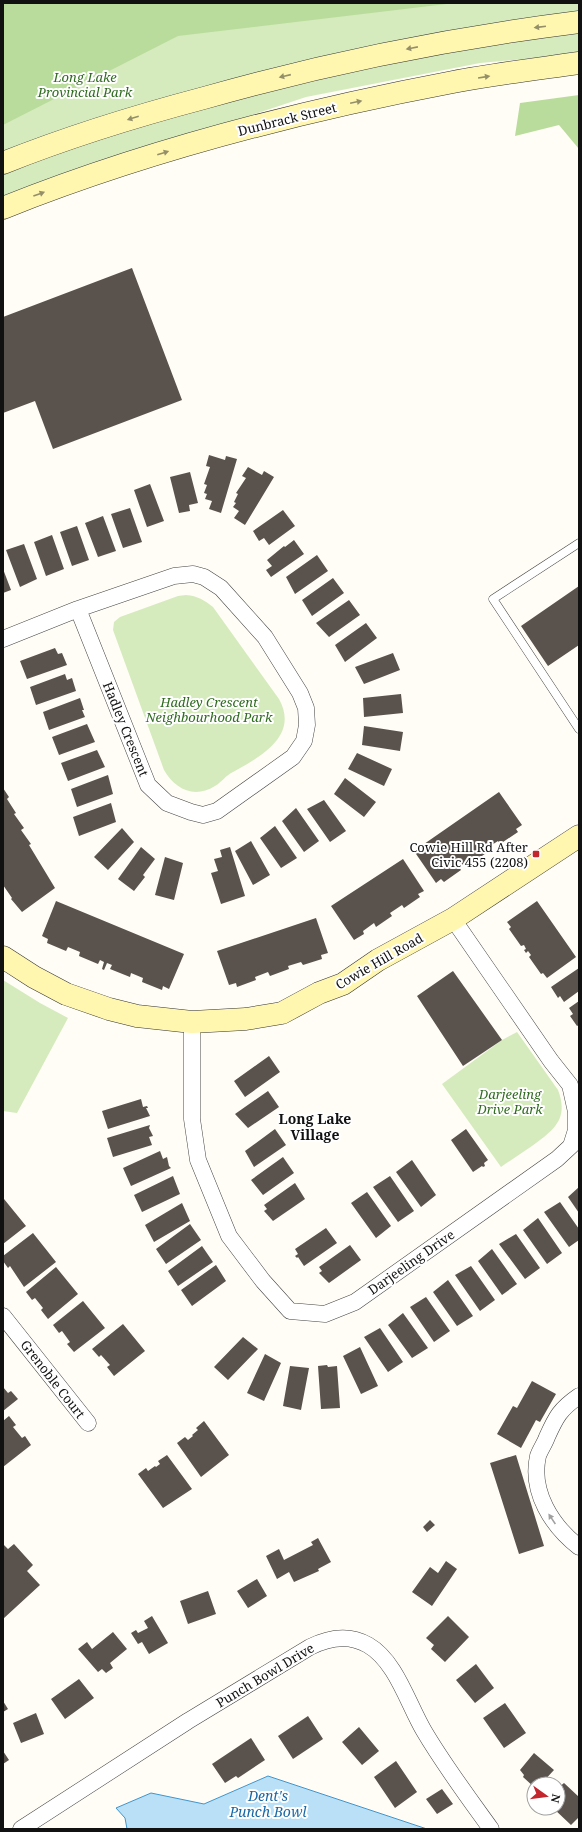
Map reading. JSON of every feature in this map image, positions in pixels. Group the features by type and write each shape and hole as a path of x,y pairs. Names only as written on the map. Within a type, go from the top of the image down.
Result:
{"main road":[{"path":"3,163 126,120 283,76 445,42 579,22"},
{"name":"Dunbrack Street","path":"3,208 68,183 135,161 204,140 329,108 455,82 579,63"},
{"name":"Cowie Hill Road","path":"3,956 34,978 66,994 109,1009 138,1016 192,1022 246,1019 282,1013 319,994 343,984 378,960 456,924 579,836"}],"street":[{"name":"Hadley Crescent","path":"3,639 78,609 174,576 193,574 204,577 221,588 265,637 296,687 306,708 307,725 304,741 293,757 217,811 203,815 167,803 148,785 78,609"},
{"name":"Darjeeling Drive","path":"192,1022 192,1119 198,1160 229,1236 263,1281 290,1311 325,1314 354,1302 557,1159 571,1146 576,1130 576,1112 570,1085 551,1061 456,924"},
{"name":"Grenoble Court","path":"3,1316 88,1423"},
{"path":"579,1396 558,1414 538,1456 537,1482 550,1518 566,1537 579,1547"},
{"name":"Punch Bowl Drive","path":"21,1829 228,1696 310,1647 323,1641 338,1638 353,1640 367,1645 380,1654 389,1665 424,1730 454,1779 491,1829"}],"lane":[{"path":"579,543 493,599 579,729"}],"green space":[{"name":"Long Lake Provincial Park","path":"3,3 579,3 579,54 480,63 306,97 3,198"},
{"path":"3,3 455,3 178,36 3,125"},
{"path":"579,95 579,149 559,125 515,136 520,103"},
{"name":"Hadley Crescent Neighbourhood Park","path":"186,595 201,599 213,607 279,699 284,712 284,724 280,735 264,753 230,774 215,786 200,792 193,792 179,787 168,777 164,770 113,630 114,622 120,617 178,596"},
{"path":"3,980 68,1018 17,1113 3,1111"},
{"name":"Darjeeling Drive Park","path":"517,1032 558,1090 562,1109 557,1123 547,1135 501,1167 442,1084 502,1040"}],"water":[{"name":"Dent's Punch Bowl","path":"268,1776 427,1829 127,1829 125,1818 116,1808 151,1793 204,1804"}],"building":[{"path":"132,268 182,400 53,449 35,401 3,413 3,317"},
{"path":"209,455 225,460 226,456 237,459 221,513 209,509 212,501 205,499 207,494 204,493 207,485 204,484 210,467 206,466"},
{"path":"248,467 262,475 264,471 274,477 245,525 234,518 239,511 233,507 236,503 234,502 238,494 236,493 246,478 242,476"},
{"path":"190,472 198,503 189,505 190,511 179,513 170,477"},
{"path":"150,484 164,521 147,527 134,490"},
{"path":"130,508 142,542 123,548 111,514"},
{"path":"283,510 295,526 269,545 264,538 259,541 253,531"},
{"path":"103,516 116,551 98,557 85,523"},
{"path":"77,526 89,560 72,566 60,532"},
{"path":"52,535 64,569 46,576 34,542"},
{"path":"294,540 304,554 271,577 266,570 272,566 267,560"},
{"path":"24,544 37,579 20,587 6,550"},
{"path":"317,555 328,571 295,594 286,577"},
{"path":"3,569 11,590 3,593"},
{"path":"333,578 344,593 312,616 302,600"},
{"path":"579,586 579,645 548,666 521,626"},
{"path":"349,600 360,615 329,637 316,623"},
{"path":"366,623 377,638 345,662 335,645"},
{"path":"55,648 58,654 62,653 67,665 27,679 20,661"},
{"path":"393,653 400,670 364,684 355,667"},
{"path":"65,674 67,680 72,678 76,691 36,705 30,687"},
{"path":"401,694 403,713 364,717 363,698"},
{"path":"80,698 85,717 49,730 43,712"},
{"path":"87,724 95,742 59,755 52,737"},
{"path":"364,726 403,732 400,751 362,745"},
{"path":"97,750 105,767 68,781 61,763"},
{"path":"357,753 392,769 384,786 348,769"},
{"path":"108,775 113,794 77,807 71,789"},
{"path":"345,778 376,802 364,817 334,794"},
{"path":"3,788 9,797 7,799 16,813 14,814 24,828 21,830 31,844 29,845 55,888 22,912 11,899 12,898 3,885"},
{"path":"499,792 522,825 516,829 518,832 500,844 498,841 487,848 489,851 472,863 470,860 459,867 461,870 444,882 441,879 436,883 414,851"},
{"path":"324,800 346,831 330,842 307,809"},
{"path":"111,803 116,822 79,836 73,817"},
{"path":"296,808 319,841 304,852 282,821"},
{"path":"275,826 297,858 281,868 260,838"},
{"path":"122,828 134,842 108,870 94,857"},
{"path":"251,841 270,875 253,885 235,851"},
{"path":"141,847 155,859 143,875 145,877 134,891 118,879"},
{"path":"230,847 245,896 221,904 211,873 218,871 214,859 222,857 220,850"},
{"path":"165,857 183,863 174,900 155,895"},
{"path":"403,859 424,891 418,894 420,897 404,908 402,905 390,913 392,916 376,927 374,923 363,931 364,934 354,940 331,906"},
{"path":"56,901 184,954 169,989 163,986 162,990 142,982 143,978 131,973 130,977 110,969 112,965 107,963 104,970 102,969 104,962 100,960 98,964 79,956 80,952 68,947 66,951 47,943 48,939 42,936"},
{"path":"537,901 576,957 547,978 543,973 541,974 529,957 531,955 528,951 526,953 524,950 526,949 524,945 521,946 509,929 511,927 507,922"},
{"path":"316,918 328,953 321,955 322,959 303,965 301,962 288,966 289,969 270,976 268,972 255,977 256,980 237,987 236,983 229,985 217,951"},
{"path":"579,968 579,991 564,1002 560,996 558,998 551,987"},
{"path":"453,971 502,1040 463,1066 417,996"},
{"path":"579,1001 579,1025 577,1026 570,1016 573,1014 569,1008"},
{"path":"269,1056 280,1072 245,1097 234,1081"},
{"path":"268,1091 279,1107 248,1128 235,1114"},
{"path":"141,1099 143,1107 147,1106 148,1108 146,1108 150,1116 108,1129 102,1111"},
{"path":"150,1125 149,1128 153,1136 149,1137 152,1145 113,1157 107,1138"},
{"path":"275,1129 286,1145 254,1167 245,1151"},
{"path":"466,1129 488,1160 484,1163 485,1166 482,1166 473,1172 451,1140"},
{"path":"160,1151 163,1159 167,1157 171,1168 131,1186 123,1168"},
{"path":"283,1157 294,1173 263,1195 251,1180"},
{"path":"412,1160 436,1195 421,1207 396,1172"},
{"path":"173,1176 180,1194 142,1212 134,1195"},
{"path":"390,1176 414,1211 398,1222 373,1187"},
{"path":"295,1183 305,1199 273,1221 264,1211 267,1209 264,1205"},
{"path":"579,1187 579,1213 568,1197"},
{"path":"367,1192 391,1226 376,1238 351,1203"},
{"path":"4,1199 26,1226 3,1244 3,1200"},
{"path":"560,1202 579,1229 579,1240 569,1247 544,1212"},
{"path":"182,1203 190,1221 154,1242 145,1225"},
{"path":"538,1218 562,1253 547,1264 523,1230"},
{"path":"190,1224 201,1240 166,1264 156,1249"},
{"path":"326,1228 337,1243 304,1266 298,1257 297,1258 295,1256 298,1254 295,1249"},
{"path":"33,1233 56,1262 24,1287 10,1266 8,1268 3,1261 3,1256"},
{"path":"516,1234 540,1268 525,1279 499,1244"},
{"path":"350,1245 361,1260 329,1283 319,1273 322,1271 319,1267"},
{"path":"202,1246 213,1262 178,1286 168,1271"},
{"path":"492,1249 517,1284 502,1295 478,1261"},
{"path":"216,1265 226,1281 192,1306 181,1290"},
{"path":"471,1266 495,1300 480,1311 455,1275"},
{"path":"56,1267 78,1294 48,1319 41,1310 43,1308 35,1298 32,1300 26,1292"},
{"path":"448,1280 473,1316 457,1326 433,1292"},
{"path":"426,1297 450,1331 434,1342 410,1307"},
{"path":"83,1301 105,1328 74,1352 67,1344 70,1342 62,1331 59,1333 53,1325"},
{"path":"403,1313 428,1348 412,1358 388,1325"},
{"path":"123,1324 145,1351 114,1376 107,1367 110,1365 101,1355 99,1357 92,1349"},
{"path":"380,1328 403,1362 388,1372 364,1337"},
{"path":"243,1337 258,1349 228,1380 214,1367"},
{"path":"360,1347 378,1386 361,1394 343,1356"},
{"path":"265,1354 281,1363 264,1401 247,1393"},
{"path":"327,1365 328,1367 337,1366 340,1408 321,1409 318,1366"},
{"path":"290,1366 309,1368 301,1410 283,1406"},
{"path":"532,1381 556,1394 540,1422 536,1420 521,1448 497,1434 513,1406 517,1408"},
{"path":"3,1387 8,1393 11,1391 18,1399 3,1411"},
{"path":"9,1416 16,1425 13,1427 22,1438 25,1436 31,1445 3,1467 3,1421"},
{"path":"204,1421 229,1455 201,1477 177,1443 185,1437 188,1440 193,1436 192,1435 198,1430 196,1428"},
{"path":"167,1455 192,1489 163,1508 138,1474 146,1468 148,1471 155,1466 156,1467 160,1464 158,1461"},
{"path":"516,1455 544,1546 519,1554 490,1463"},
{"path":"430,1520 435,1525 427,1532 423,1527"},
{"path":"318,1538 331,1562 318,1569 319,1571 294,1582 289,1572 277,1579 266,1556 279,1549 284,1560 313,1545 311,1542"},
{"path":"3,1544 8,1549 14,1544 33,1565 27,1571 40,1585 3,1619"},
{"path":"446,1561 457,1569 432,1606 412,1592 430,1567 438,1573"},
{"path":"257,1579 267,1596 248,1608 237,1591"},
{"path":"208,1591 216,1614 188,1624 180,1601"},
{"path":"152,1616 168,1643 149,1654 142,1642 138,1644 131,1633 136,1630 138,1633 148,1628 144,1621"},
{"path":"448,1616 469,1637 445,1662 431,1649 434,1645 426,1638"},
{"path":"113,1632 127,1649 110,1663 113,1668 106,1673 102,1669 98,1672 78,1649 87,1642 92,1649"},
{"path":"476,1664 494,1688 475,1703 456,1680"},
{"path":"79,1679 94,1698 65,1719 51,1699"},
{"path":"3,1701 8,1709 3,1712"},
{"path":"505,1703 526,1733 504,1748 483,1718"},
{"path":"36,1713 44,1734 21,1743 13,1723"},
{"path":"308,1716 323,1739 293,1759 278,1736"},
{"path":"359,1727 379,1751 362,1765 342,1742"},
{"path":"251,1738 265,1760 238,1778 236,1776 225,1783 212,1764"},
{"path":"3,1751 9,1760 3,1764"},
{"path":"534,1753 554,1770 548,1776 526,1776 526,1780 520,1770"},
{"path":"396,1761 417,1792 395,1808 374,1777"},
{"path":"566,1785 579,1797 579,1817 571,1825 561,1816 566,1816"},
{"path":"442,1789 453,1804 437,1814 426,1799"}],"place":[{"name":"Cowie Hill Rd After Civic 455 (2208)","path":"536,854"}],"district":[{"name":"Long Lake Village","path":"315,1126"}]}
